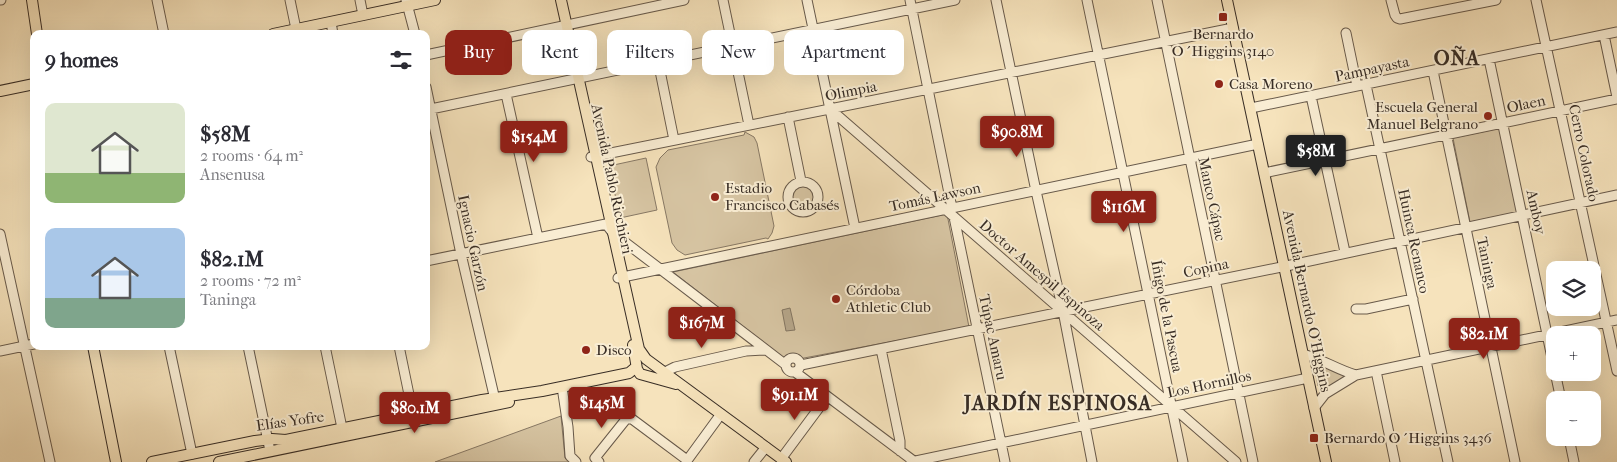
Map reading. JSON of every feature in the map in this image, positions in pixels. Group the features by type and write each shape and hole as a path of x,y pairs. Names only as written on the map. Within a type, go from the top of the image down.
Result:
{"main road":[{"path":"32,0 36,30"},
{"path":"292,30 363,15 408,3 435,0"},
{"name":"Avenida Pablo Ricchieri","path":"556,0 564,25 620,278 644,367"},
{"name":"Avenida Pablo Ricchieri","path":"561,0 564,25"},
{"name":"Avenida Bernardo O'Higgins","path":"1227,0 1326,462"},
{"path":"0,91 30,85"},
{"path":"94,350 116,462"},
{"path":"644,367 665,372 784,460"},
{"path":"644,367 682,386"},
{"name":"Elías Yofre","path":"152,462 268,439 286,440 413,414 562,389 644,367"},
{"name":"Elías Yofre","path":"219,462 495,401"}],"street":[{"path":"156,0 163,30"},
{"path":"290,0 296,29"},
{"path":"360,0 363,15"},
{"path":"430,54 684,0"},
{"path":"724,0 730,30"},
{"path":"807,0 855,228"},
{"path":"774,37 910,4 955,0"},
{"path":"996,0 1063,311 1092,462"},
{"name":"Íñigo de la Pascua","path":"1087,0 1183,462"},
{"name":"Manco Cápac","path":"1157,0 1253,462"},
{"path":"1391,0 1395,15 1400,19 1458,4 1496,0"},
{"name":"Cerro Colorado","path":"1536,0 1617,371"},
{"path":"408,3 414,30"},
{"name":"Túpac Amaru","path":"910,4 950,211 978,329 1005,462"},
{"path":"331,22 332,30"},
{"name":"Olimpia","path":"593,157 1233,28"},
{"name":"Pampayasta","path":"1251,108 1617,32"},
{"name":"Huinca Renanco","path":"1346,33 1380,149 1448,462"},
{"path":"1604,35 1617,98"},
{"name":"Amboy","path":"1489,59 1546,330"},
{"name":"Taninga","path":"1433,71 1515,462"},
{"path":"430,110 607,72"},
{"path":"661,75 674,140"},
{"path":"739,75 749,125"},
{"path":"506,94 538,238"},
{"path":"1311,96 1345,252"},
{"name":"Olaen","path":"1264,173 1617,98"},
{"name":"Doctor Amespil Espinoza","path":"830,109 950,211 1236,462"},
{"name":"Ignacio Garzón","path":"430,114 495,401"},
{"path":"788,117 801,181"},
{"name":"Tomás Lawson","path":"620,278 855,228 950,211 1258,144"},
{"name":"Copina","path":"798,369 881,349 1285,266 1617,195"},
{"path":"430,260 538,238 609,229 786,365 788,371 798,369"},
{"path":"0,234 29,345 50,462"},
{"path":"1356,309 1366,309 1413,299"},
{"path":"1592,326 1617,320"},
{"path":"1314,408 1325,394 1356,375 1546,335"},
{"path":"746,351 755,342"},
{"path":"0,351 29,345"},
{"path":"881,349 900,441 900,451"},
{"path":"170,350 192,454"},
{"path":"249,350 270,452"},
{"path":"326,350 342,428"},
{"path":"400,350 413,414"},
{"path":"665,372 675,367 746,351 766,350"},
{"path":"1303,354 1344,372 1356,375"},
{"path":"786,365 789,359 798,359 798,369 828,397 913,462"},
{"name":"Los Hornillos","path":"913,462 1238,392 1307,375 1312,366 1322,361"},
{"path":"1376,371 1396,462"},
{"path":"562,389 570,456 576,462"},
{"path":"1310,389 1325,394"},
{"path":"784,460 828,397"},
{"path":"597,460 628,418 632,419 686,461 721,414"},
{"path":"1571,446 1574,462"},
{"path":"754,462 766,447"}],"shaded area":[{"path":"1501,128 1518,212 1470,222 1453,138"},
{"name":"Estadio Francisco Cabasés","path":"745,132 754,137 757,143 774,226 772,233 768,239 685,255 677,250 672,243 656,167 660,158 668,150 744,135"},
{"path":"646,158 657,210 620,218 609,166"},
{"path":"804,185 812,189 816,197 812,205 804,209 796,205 792,197 796,189"},
{"name":"Córdoba Athletic Club","path":"947,214 969,327 788,361 673,272"},
{"path":"790,308 795,330 786,331 782,310"},
{"path":"1320,365 1350,375 1325,391 1318,386 1315,370"},
{"path":"561,416 565,458 569,462 435,462"}],"place":[{"name":"Bernardo O´Higgins 3140","path":"1223,17"},
{"name":"Casa Moreno","path":"1219,84"},
{"name":"Escuela General Manuel Belgrano","path":"1488,116"},
{"name":"Estadio Francisco Cabasés","path":"715,197"},
{"name":"Córdoba Athletic Club","path":"836,299"},
{"name":"Disco","path":"586,350"},
{"name":"Bernardo O´Higgins 3436","path":"1314,438"}],"district":[{"name":"OÑA","path":"1457,58"},
{"name":"JARDÍN ESPINOSA","path":"1058,403"}]}
